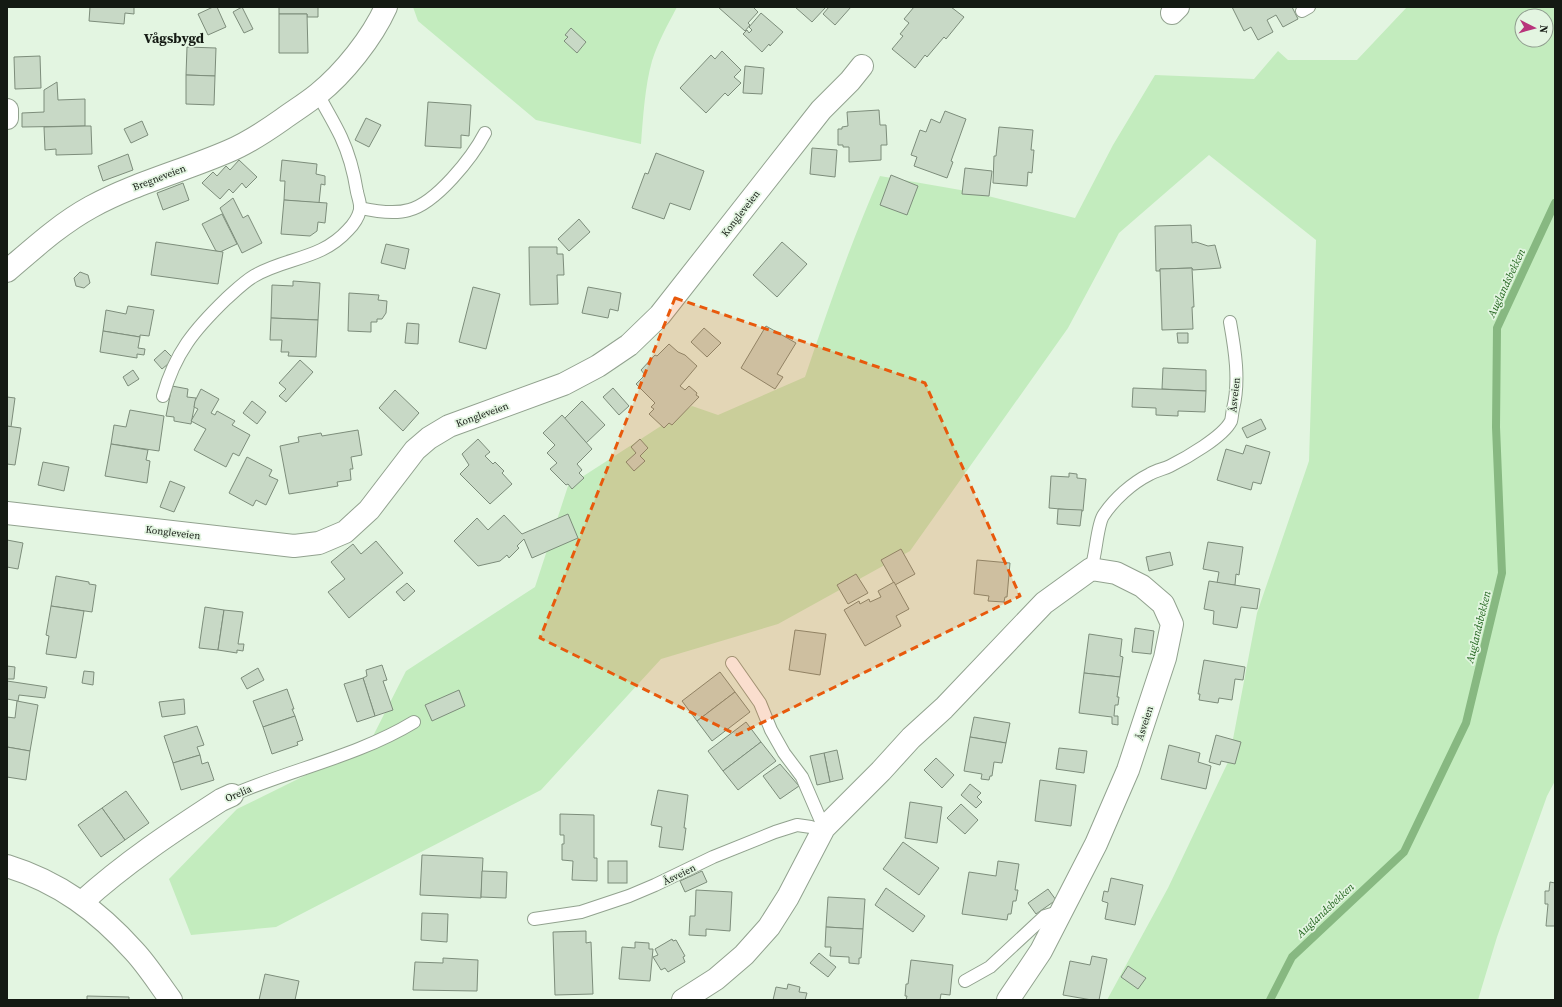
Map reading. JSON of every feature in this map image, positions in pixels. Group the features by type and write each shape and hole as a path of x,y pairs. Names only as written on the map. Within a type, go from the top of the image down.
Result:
{"street":[{"name":"Bregneveien","path":"7,271 56,230 91,208 132,187 229,151 264,132 318,94 336,77 355,56 378,24 386,7"},
{"name":"Kongleveien","path":"7,513 294,546 319,543 345,532 369,510 415,450 429,438 449,426 564,384 598,366 629,345 660,315 821,110 850,81 862,66"},
{"path":"7,110 7,118"},
{"path":"683,1000 716,980 744,955 769,927 788,897 822,829 881,771 911,738 944,708 1044,603 1091,569"},
{"name":"Åsveien","path":"1008,1000 1041,951 1096,844 1128,770 1166,658 1172,624 1163,604 1142,586 1116,573 1091,569"},
{"name":"Orelia","path":"82,902 102,884 150,848 217,803 232,795"},
{"path":"7,866 35,876 82,902 101,917 135,952 171,1000"}],"lane":[{"path":"163,396 170,373 185,345 198,327 212,313 254,276 277,266 322,251 342,237 355,223 360,208 350,161 341,137 318,94"},
{"path":"360,208 387,211 409,210 427,201 456,174 478,147 485,133"},
{"name":"Åsveien","path":"1091,569 1095,558 1102,517 1116,500 1133,484 1151,473 1170,466 1214,439 1230,421 1235,400 1236,374 1230,322"},
{"path":"732,663 760,703 771,730 784,754 802,778 822,829"},
{"name":"Orelia","path":"232,795 360,748 401,730 414,722"},
{"name":"Åsveien","path":"534,919 581,912 629,896 714,856 797,825 822,829"},
{"path":"965,981 990,967 1045,916 1062,911"}],"highlighted area":[{"path":"675,298 925,383 1020,596 737,735 540,638"}],"green space":[{"path":"413,7 677,7 660,40 652,61 646,91 641,144 536,120 418,21"},
{"path":"1407,7 1555,7 1555,781 1547,796 1497,937 1478,1000 1107,1000 1168,888 1229,760 1257,613 1309,461 1316,240 1209,155 1119,233 1068,328 910,551 778,624 661,659 541,790 276,927 191,935 169,879 237,809 369,744 406,671 535,587 568,486 692,406 718,415 805,377 831,301 880,176 972,192 1075,218 1113,145 1155,75 1254,79 1278,51 1288,60 1357,60"}],"building":[{"path":"90,7 134,7 134,14 125,13 124,24 89,21"},
{"path":"213,7 217,7 226,27 208,35 198,14"},
{"path":"242,7 253,29 244,33 233,12"},
{"path":"279,7 318,7 318,17 307,17 307,14 279,14"},
{"path":"718,7 753,7 758,12 748,23 750,25 745,31"},
{"path":"795,7 826,7 812,22"},
{"path":"829,7 851,7 835,25 823,14"},
{"path":"914,7 951,7 964,17 946,39 944,37 927,57 925,55 915,68 892,49 903,36 900,34 909,23 904,19"},
{"path":"1232,7 1292,7 1298,19 1283,27 1276,15 1267,20 1273,32 1258,40 1251,27 1244,31"},
{"path":"761,13 783,32 762,52 743,34 747,30 749,33 752,30 749,27"},
{"path":"279,14 307,14 308,53 279,53"},
{"path":"571,28 586,42 577,53 564,41 568,37 565,35"},
{"path":"187,47 216,48 215,76 186,75"},
{"path":"722,51 741,70 734,77 741,83 728,96 725,93 706,113 680,88 711,55 715,59"},
{"path":"40,56 41,88 15,89 14,57"},
{"path":"745,66 764,68 762,94 743,93"},
{"path":"186,75 215,76 214,105 186,104"},
{"path":"57,82 58,100 85,99 85,126 22,127 22,113 44,112 44,90"},
{"path":"428,102 471,105 469,136 461,135 461,148 425,146"},
{"path":"879,110 880,125 886,125 887,145 881,145 881,160 849,162 849,147 838,145 838,129 848,126 847,112"},
{"path":"945,111 966,119 951,161 953,162 947,178 914,166 917,157 911,155 920,130 926,132 931,119 940,123"},
{"path":"366,118 381,125 369,147 355,140"},
{"path":"142,121 148,135 131,143 124,129"},
{"path":"91,126 92,154 56,155 56,149 45,150 44,127"},
{"path":"999,127 1033,130 1031,150 1034,150 1032,173 1028,172 1027,186 993,183 994,156 996,156"},
{"path":"812,148 837,150 835,177 810,174"},
{"path":"656,153 704,171 690,210 670,203 664,219 632,208 645,173 648,174"},
{"path":"128,154 133,170 103,181 98,166"},
{"path":"239,160 257,177 246,188 242,183 233,193 229,189 220,199 202,183 213,172 217,176 226,166 230,170"},
{"path":"282,160 317,164 316,174 325,176 325,185 321,184 319,203 284,200 285,181 280,181"},
{"path":"965,168 992,171 989,196 962,194"},
{"path":"891,175 918,186 907,215 880,205"},
{"path":"183,183 189,200 163,210 157,193"},
{"path":"233,198 243,218 248,215 262,243 242,253 220,208"},
{"path":"284,200 327,203 325,223 318,222 317,231 310,236 281,234"},
{"path":"222,214 237,244 220,252 216,251 202,224"},
{"path":"579,219 590,232 569,251 558,239"},
{"path":"1191,225 1192,243 1196,242 1208,246 1215,245 1221,268 1193,270 1192,268 1160,269 1160,271 1156,271 1155,226"},
{"path":"156,242 223,252 218,284 151,275"},
{"path":"782,242 807,264 777,297 753,275"},
{"path":"386,244 409,249 405,269 381,263"},
{"path":"529,247 557,247 557,254 563,254 564,275 557,275 558,304 530,305"},
{"path":"1192,268 1194,307 1192,307 1193,329 1162,330 1160,269"},
{"path":"80,272 88,275 90,283 84,288 76,286 74,278"},
{"path":"293,281 320,283 318,320 271,318 272,285 293,286"},
{"path":"473,287 500,294 486,349 459,342"},
{"path":"588,287 621,293 618,311 610,309 608,318 582,313"},
{"path":"349,293 379,295 378,300 387,301 386,313 382,319 377,319 377,322 371,322 371,332 348,331"},
{"path":"128,306 154,310 149,336 140,335 140,337 103,331 106,310 126,314"},
{"path":"271,318 318,320 316,357 288,356 289,352 281,352 282,340 270,340"},
{"path":"407,323 419,324 418,344 405,343"},
{"path":"766,326 796,343 777,374 783,377 775,389 741,368"},
{"path":"704,328 721,343 707,357 691,342"},
{"path":"103,331 140,337 138,348 145,349 144,355 137,354 137,358 100,352"},
{"path":"1177,333 1188,333 1188,343 1178,343"},
{"path":"669,344 678,352 685,355 697,366 680,386 685,390 689,386 697,393 696,395 699,397 672,425 669,423 664,428 649,414 654,409 651,407 655,403 636,384 645,375 641,370 655,355 657,356"},
{"path":"165,350 174,359 162,369 154,360"},
{"path":"300,360 313,372 286,402 279,396 286,389 279,383"},
{"path":"1163,368 1206,370 1206,391 1162,389"},
{"path":"133,370 139,379 128,386 123,377"},
{"path":"172,386 188,389 187,397 196,398 191,424 174,421 174,417 166,416"},
{"path":"613,388 629,406 619,415 603,397"},
{"path":"1133,388 1206,391 1205,412 1178,411 1178,416 1156,415 1156,408 1132,407"},
{"path":"201,389 219,399 211,413 215,415 217,411 235,421 232,425 250,435 239,456 233,453 226,467 194,450 206,429 191,421 198,409 194,407 195,401"},
{"path":"395,390 419,413 403,431 379,408"},
{"path":"7,397 15,398 11,427 7,426"},
{"path":"252,401 266,412 257,424 243,413"},
{"path":"582,401 605,425 586,443 564,419"},
{"path":"130,410 164,416 159,451 111,444 114,425 126,427"},
{"path":"562,415 592,449 577,464 582,470 579,473 584,478 572,489 550,469 557,463 547,453 555,445 543,433"},
{"path":"1261,419 1266,429 1247,438 1242,428"},
{"path":"7,426 21,428 15,465 7,464"},
{"path":"358,430 362,455 351,457 353,469 350,469 351,480 337,482 338,486 289,494 280,446 299,442 298,437 321,433 322,436"},
{"path":"478,439 490,452 485,456 493,464 495,462 504,471 502,473 512,484 490,504 460,474 469,465 462,454"},
{"path":"640,439 648,448 640,456 645,461 634,471 626,462 636,453 631,447"},
{"path":"111,444 148,450 146,460 150,461 147,483 105,476"},
{"path":"1246,445 1270,452 1261,484 1253,482 1251,490 1217,480 1226,449 1243,454"},
{"path":"247,457 272,470 269,476 278,480 266,505 256,500 253,506 229,493"},
{"path":"43,462 69,467 64,491 38,485"},
{"path":"1069,473 1077,474 1077,478 1086,479 1083,511 1049,508 1051,476 1069,477"},
{"path":"170,481 185,487 174,512 160,507"},
{"path":"1058,509 1082,510 1080,526 1057,524"},
{"path":"568,514 578,538 532,558 524,539 517,546 519,548 509,558 507,555 500,561 478,566 454,541 477,518 488,530 504,515 522,534"},
{"path":"7,540 23,543 18,569 7,567"},
{"path":"376,541 403,573 349,618 328,592 345,579 331,562 353,544 361,554"},
{"path":"1208,542 1243,547 1239,575 1236,574 1235,585 1217,583 1219,572 1203,569"},
{"path":"901,549 915,574 895,585 881,560"},
{"path":"1170,552 1173,565 1149,571 1146,557"},
{"path":"977,560 1010,563 1007,597 1005,597 1004,602 988,601 989,596 974,594"},
{"path":"856,574 868,593 848,604 837,585"},
{"path":"56,576 89,582 89,584 96,585 92,612 51,606"},
{"path":"1209,581 1260,589 1257,609 1241,607 1237,628 1213,624 1214,611 1204,609"},
{"path":"894,582 909,609 896,616 901,626 865,646 844,610 859,601 860,604 869,599 870,602 881,597 878,591"},
{"path":"407,583 415,591 404,601 396,592"},
{"path":"51,606 84,611 76,658 46,654 49,636 46,635"},
{"path":"205,607 224,610 218,650 199,648"},
{"path":"224,610 243,612 238,644 244,644 243,651 237,650 237,653 218,650"},
{"path":"1135,628 1154,631 1151,654 1132,652"},
{"path":"795,630 826,634 820,675 789,670"},
{"path":"1089,634 1122,639 1120,656 1123,657 1120,677 1084,673"},
{"path":"1204,660 1245,667 1243,680 1235,679 1232,700 1219,698 1218,703 1199,700 1200,694 1198,694"},
{"path":"382,665 387,680 383,681 393,710 375,716 363,678 367,676 366,670"},
{"path":"7,666 15,667 14,679 7,679"},
{"path":"258,668 264,680 247,689 241,678"},
{"path":"84,671 94,672 93,685 82,683"},
{"path":"720,672 735,692 697,721 682,701"},
{"path":"1084,673 1120,677 1117,697 1119,697 1118,705 1115,705 1114,716 1118,716 1118,725 1112,724 1112,717 1079,713"},
{"path":"363,678 375,716 357,722 344,684"},
{"path":"7,681 47,687 45,698 19,695 18,701 7,699"},
{"path":"287,689 295,716 263,727 253,701"},
{"path":"459,690 465,706 432,721 425,705"},
{"path":"735,692 750,712 712,741 697,721"},
{"path":"184,699 185,714 162,717 159,702"},
{"path":"17,701 38,705 30,751 7,747 7,717 15,718"},
{"path":"295,716 303,740 297,742 298,745 272,754 263,727"},
{"path":"974,717 1010,723 1006,743 970,737"},
{"path":"746,722 761,742 723,771 708,751"},
{"path":"197,726 204,745 197,747 200,755 173,763 164,736"},
{"path":"1216,735 1241,742 1235,764 1221,761 1220,765 1209,762"},
{"path":"970,737 1006,743 1002,763 994,762 992,776 990,776 989,780 981,779 982,774 964,771"},
{"path":"761,742 776,761 738,790 723,771"},
{"path":"1169,745 1200,753 1198,762 1211,766 1206,789 1161,779"},
{"path":"7,747 30,751 26,780 7,777"},
{"path":"1059,748 1087,751 1084,773 1056,769"},
{"path":"837,750 843,779 830,782 824,753"},
{"path":"824,753 830,782 817,785 810,756"},
{"path":"200,755 202,764 208,762 214,780 181,790 173,763"},
{"path":"936,758 954,775 942,788 924,770"},
{"path":"780,764 799,786 780,799 763,776"},
{"path":"1040,780 1076,785 1071,826 1035,821"},
{"path":"970,784 981,793 977,797 982,802 976,808 961,795"},
{"path":"658,790 688,795 683,850 659,847 662,827 651,825"},
{"path":"126,791 149,823 125,840 102,808"},
{"path":"910,802 942,807 937,843 905,838"},
{"path":"961,804 978,820 965,834 947,818"},
{"path":"102,808 125,840 101,857 78,825"},
{"path":"560,814 594,815 594,858 597,858 597,881 572,880 573,861 562,860 562,844 564,844 564,835 560,835"},
{"path":"903,842 939,868 919,895 883,869"},
{"path":"422,855 483,858 481,898 420,895"},
{"path":"608,861 627,861 627,883 608,883"},
{"path":"998,861 1019,864 1015,890 1018,890 1016,901 1013,901 1011,914 1008,914 1007,920 962,914 969,872 996,876"},
{"path":"482,871 507,872 506,898 481,897"},
{"path":"702,871 707,882 685,892 680,881"},
{"path":"1111,878 1143,885 1135,925 1105,919 1108,903 1102,901 1104,891 1108,892"},
{"path":"1550,882 1555,883 1555,926 1546,926 1548,904 1545,904 1545,891 1549,891"},
{"path":"886,888 925,916 913,932 875,905"},
{"path":"1048,889 1056,900 1036,914 1028,903"},
{"path":"696,890 732,892 730,931 706,929 706,936 689,935 690,916 695,916"},
{"path":"828,897 865,899 863,929 826,927"},
{"path":"422,913 448,914 447,942 421,940"},
{"path":"826,927 863,929 861,958 859,958 859,964 849,963 849,957 830,956 831,947 825,947"},
{"path":"586,931 586,943 591,942 593,994 555,995 553,932"},
{"path":"672,939 673,941 676,940 685,956 683,957 685,962 668,972 665,968 661,970 653,957 658,955 655,949"},
{"path":"635,942 649,943 649,949 653,949 650,981 619,979 622,947 635,948"},
{"path":"819,953 836,967 828,977 810,963"},
{"path":"1092,956 1107,959 1099,1000 1063,995 1070,961 1090,965"},
{"path":"443,958 478,960 477,991 413,990 415,962 443,963"},
{"path":"911,960 953,965 950,995 941,994 940,1000 906,1000 906,984 908,984"},
{"path":"1128,966 1146,978 1138,989 1121,977"},
{"path":"265,974 299,981 295,1000 259,1000"},
{"path":"788,984 800,987 799,992 807,993 805,1000 773,1000 776,987 787,989"},
{"path":"87,996 129,997 129,1000 87,1000"}],"waterway":[{"name":"Auglandsbekken","path":"1270,1000 1292,957 1404,852 1466,723 1502,573 1496,427 1497,328 1555,203"}],"district":[{"name":"Vågsbygd","path":"174,38"}]}
